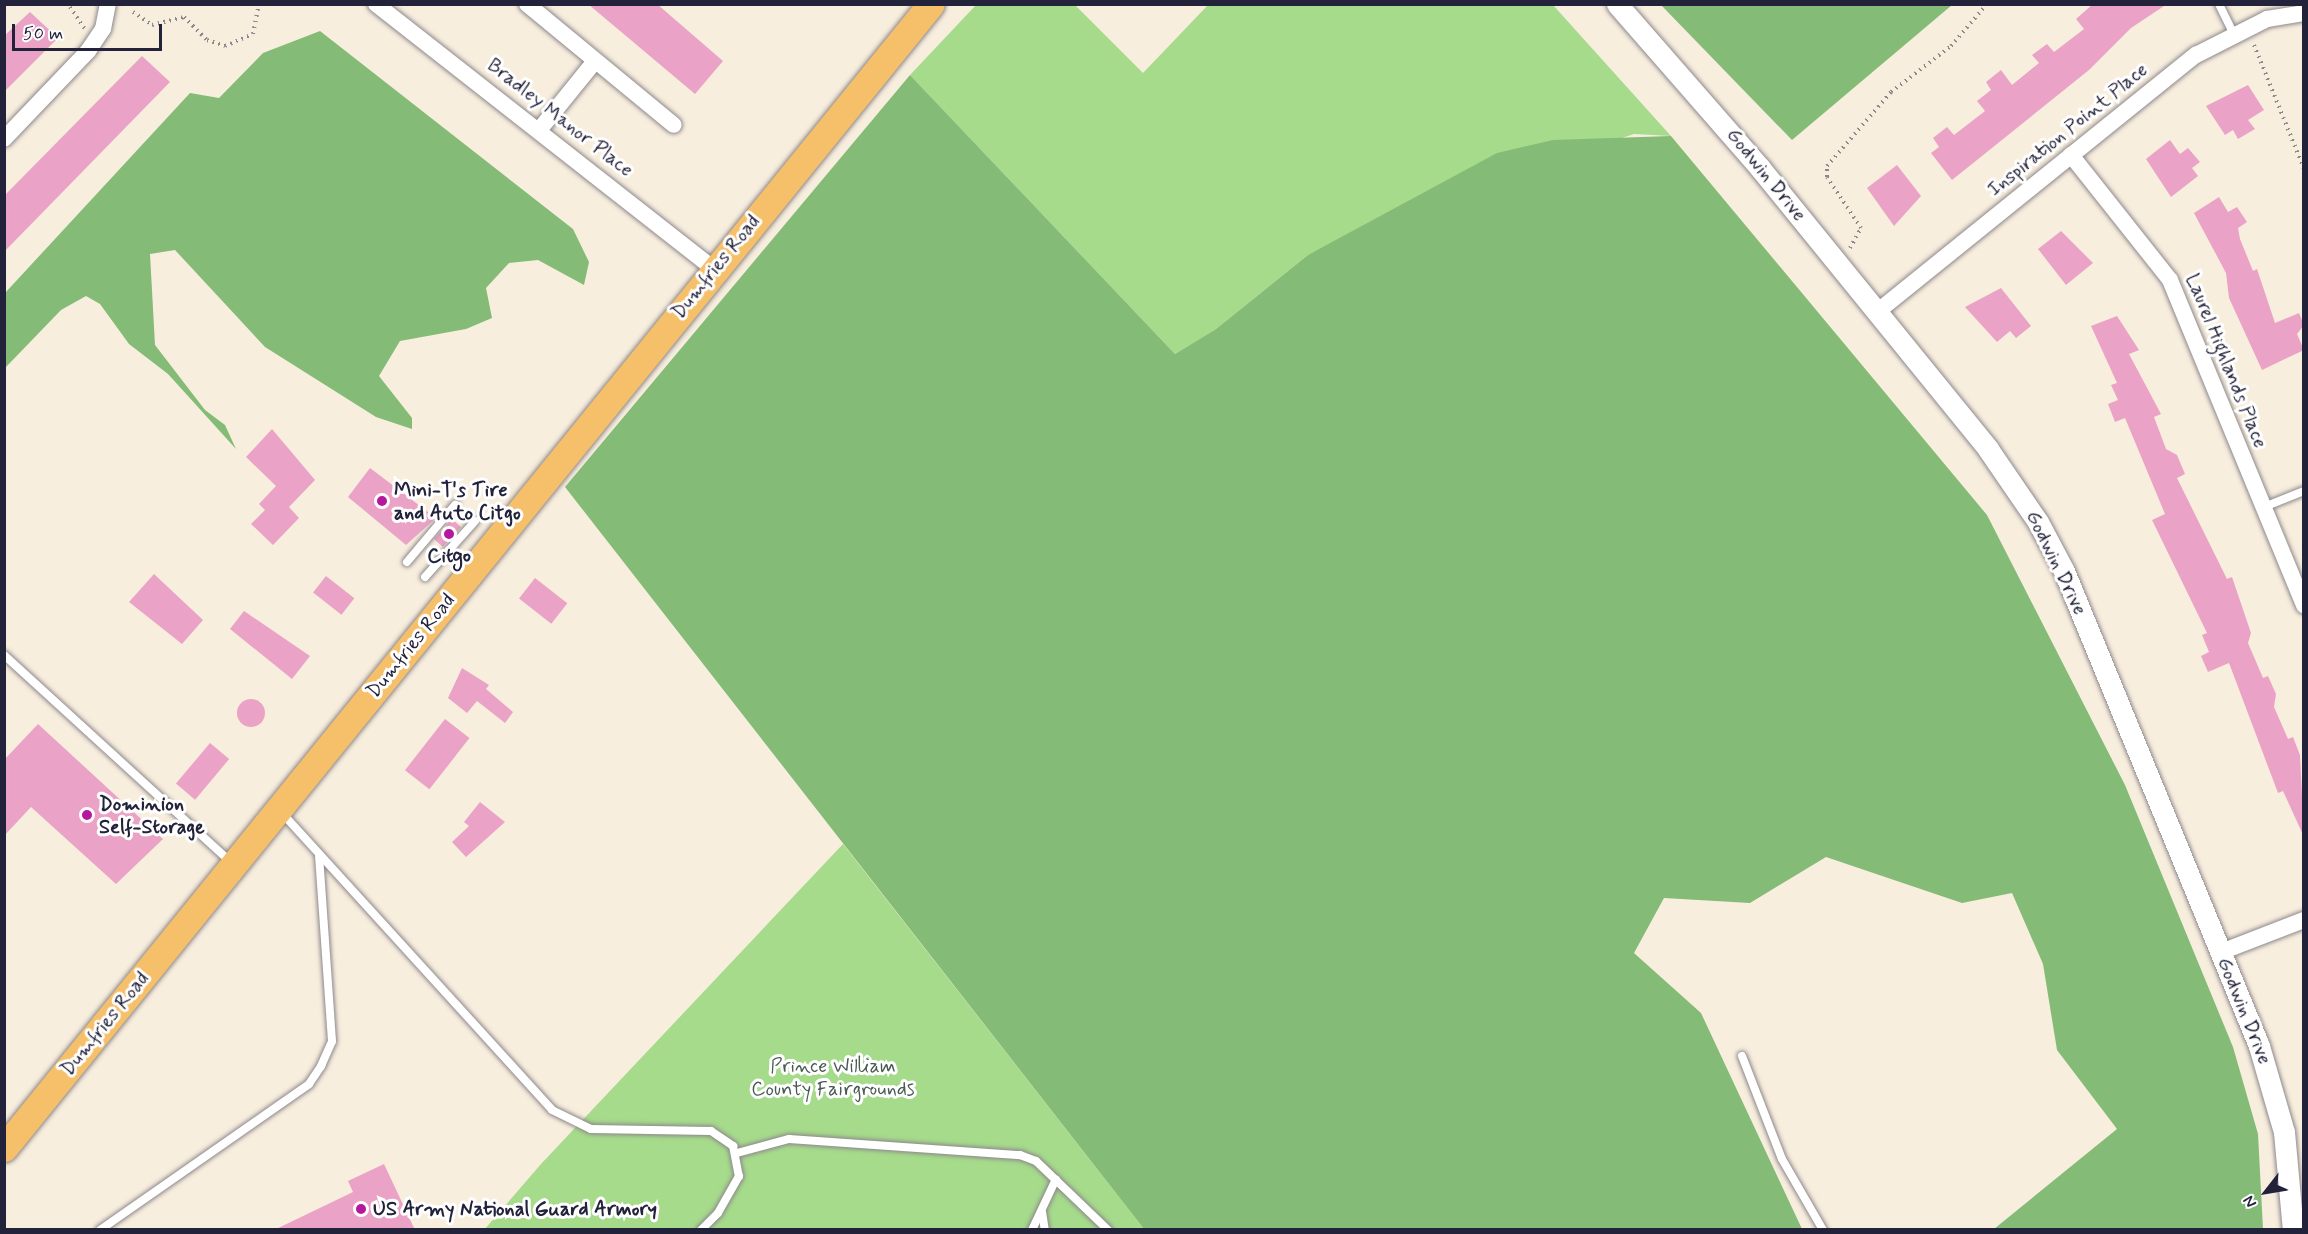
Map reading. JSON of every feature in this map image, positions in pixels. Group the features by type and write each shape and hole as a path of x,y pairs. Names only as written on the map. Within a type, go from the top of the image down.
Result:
{"main road":[{"name":"Dumfries Road","path":"4,1148 931,4"}],"street":[{"path":"4,139 96,41 108,4"},
{"name":"Bradley Manor Place","path":"375,4 540,129 714,269"},
{"path":"527,4 674,125"},
{"name":"Godwin Drive","path":"1617,4 1729,130 1877,312 1988,449 2038,522 2064,571 2221,952 2273,1086 2288,1159 2293,1230"},
{"name":"Inspiration Point Place","path":"1877,312 2196,55 2240,30 2304,13"},
{"path":"540,129 595,61"},
{"name":"Laurel Highlands Place","path":"2071,155 2164,269 2304,605"},
{"path":"2221,952 2304,920"}],"lane":[{"path":"2219,4 2240,30"},
{"path":"2264,507 2304,491"},
{"path":"406,562 455,505"},
{"path":"425,577 475,521"},
{"path":"4,655 234,865"},
{"path":"280,810 552,1110 591,1129 711,1131 737,1153 739,1176 732,1193 701,1230"},
{"path":"100,1230 309,1084 321,1066 332,1041 320,855"},
{"path":"1742,1056 1782,1160 1823,1230"},
{"path":"737,1153 789,1139 974,1150 1028,1158 1056,1179 1108,1230"},
{"path":"1032,1230 1056,1179"},
{"path":"1042,1212 1045,1230"}],"path":[{"path":"133,12 152,25 184,17 207,40 225,46 253,34 259,4"},
{"path":"1851,248 1861,228 1827,177 1827,166 1891,92 1951,46 1987,4"},
{"path":"2240,30 2304,169"}],"green space":[{"path":"976,5 1075,5 1143,73 1208,5 1553,5 1671,136 1634,134 1399,210 1308,255 1216,329 1175,354 910,75"},
{"path":"1661,5 1952,5 1792,140"},
{"path":"320,31 573,229 589,262 584,285 538,260 509,263 486,288 492,318 466,329 400,341 379,376 412,418 412,429 376,417 265,347 175,250 150,254 155,345 205,410 225,425 236,449 168,374 129,344 100,304 86,296 61,310 5,368 5,293 190,93 219,98 263,53"},
{"path":"910,75 1175,354 1216,329 1308,255 1497,153 1553,140 1671,136 1987,515 2125,785 2233,1047 2258,1134 2263,1229 1994,1229 2117,1129 2057,1050 2043,964 2012,893 1962,903 1826,857 1750,903 1664,898 1634,953 1701,1013 1802,1229 1144,1229 565,487"},
{"name":"Prince William County Fairgrounds","path":"843,844 1144,1229 484,1230 541,1164"}],"building":[{"path":"588,4 657,4 723,61 695,94"},
{"path":"2093,4 2167,4 2131,28 2089,70 1952,180 1931,153 1939,147 1933,138 1947,127 1954,135 1985,111 1977,101 1991,90 1986,82 2001,70 2012,85 2039,63 2032,55 2047,44 2054,52 2084,29 2076,19"},
{"path":"30,12 58,38 4,92 4,36"},
{"path":"142,56 170,82 4,252 4,196"},
{"path":"2248,85 2264,110 2248,120 2255,129 2238,139 2233,130 2225,135 2206,106"},
{"path":"2170,140 2180,154 2188,148 2200,162 2192,168 2198,176 2171,197 2146,159"},
{"path":"1897,165 1921,196 1894,226 1867,188"},
{"path":"2219,197 2228,212 2237,207 2247,222 2238,228 2240,239 2253,271 2257,269 2275,323 2299,313 2304,325 2297,334 2304,350 2262,370 2229,298 2226,273 2194,213"},
{"path":"2061,231 2093,263 2066,285 2038,249"},
{"path":"2001,288 2031,326 2016,338 2010,331 1997,342 1965,307"},
{"path":"2117,316 2139,350 2129,354 2161,414 2154,417 2166,449 2177,455 2185,474 2177,478 2227,579 2232,577 2251,633 2248,643 2263,678 2268,676 2276,694 2274,707 2288,739 2293,737 2300,755 2304,837 2283,791 2278,793 2229,663 2208,672 2201,656 2209,652 2202,635 2207,633 2152,520 2165,514 2125,418 2115,422 2108,404 2118,400 2111,385 2117,383 2091,326"},
{"path":"272,429 315,480 289,507 299,518 273,545 251,524 265,510 259,504 276,486 246,457"},
{"name":"Mini-T's Tire and Auto Citgo","path":"370,468 436,518 406,545 348,497"},
{"name":"Citgo","path":"452,519 461,527 443,547 434,539"},
{"path":"154,574 203,620 182,644 129,602"},
{"path":"326,576 354,598 341,615 313,593"},
{"path":"535,578 567,603 551,624 519,598"},
{"path":"244,611 310,656 292,679 230,629"},
{"path":"462,668 489,685 486,689 513,712 505,723 477,701 467,713 448,698"},
{"path":"251,699 261,703 265,713 261,723 251,727 241,723 237,713 241,703"},
{"path":"445,719 469,738 429,789 405,770"},
{"path":"38,724 163,839 116,884 31,807 4,836 4,760"},
{"path":"210,743 229,759 195,800 176,784"},
{"path":"480,802 505,822 466,857 452,842 469,826 464,822"},
{"name":"US Army National Guard Armory","path":"384,1164 415,1230 274,1230 353,1192 348,1181"}],"place":[{"name":"Mini-T's Tire and Auto Citgo","path":"382,501"},
{"name":"Citgo","path":"449,534"},
{"name":"Dominion Self-Storage","path":"87,815"},
{"name":"US Army National Guard Armory","path":"361,1209"}]}
